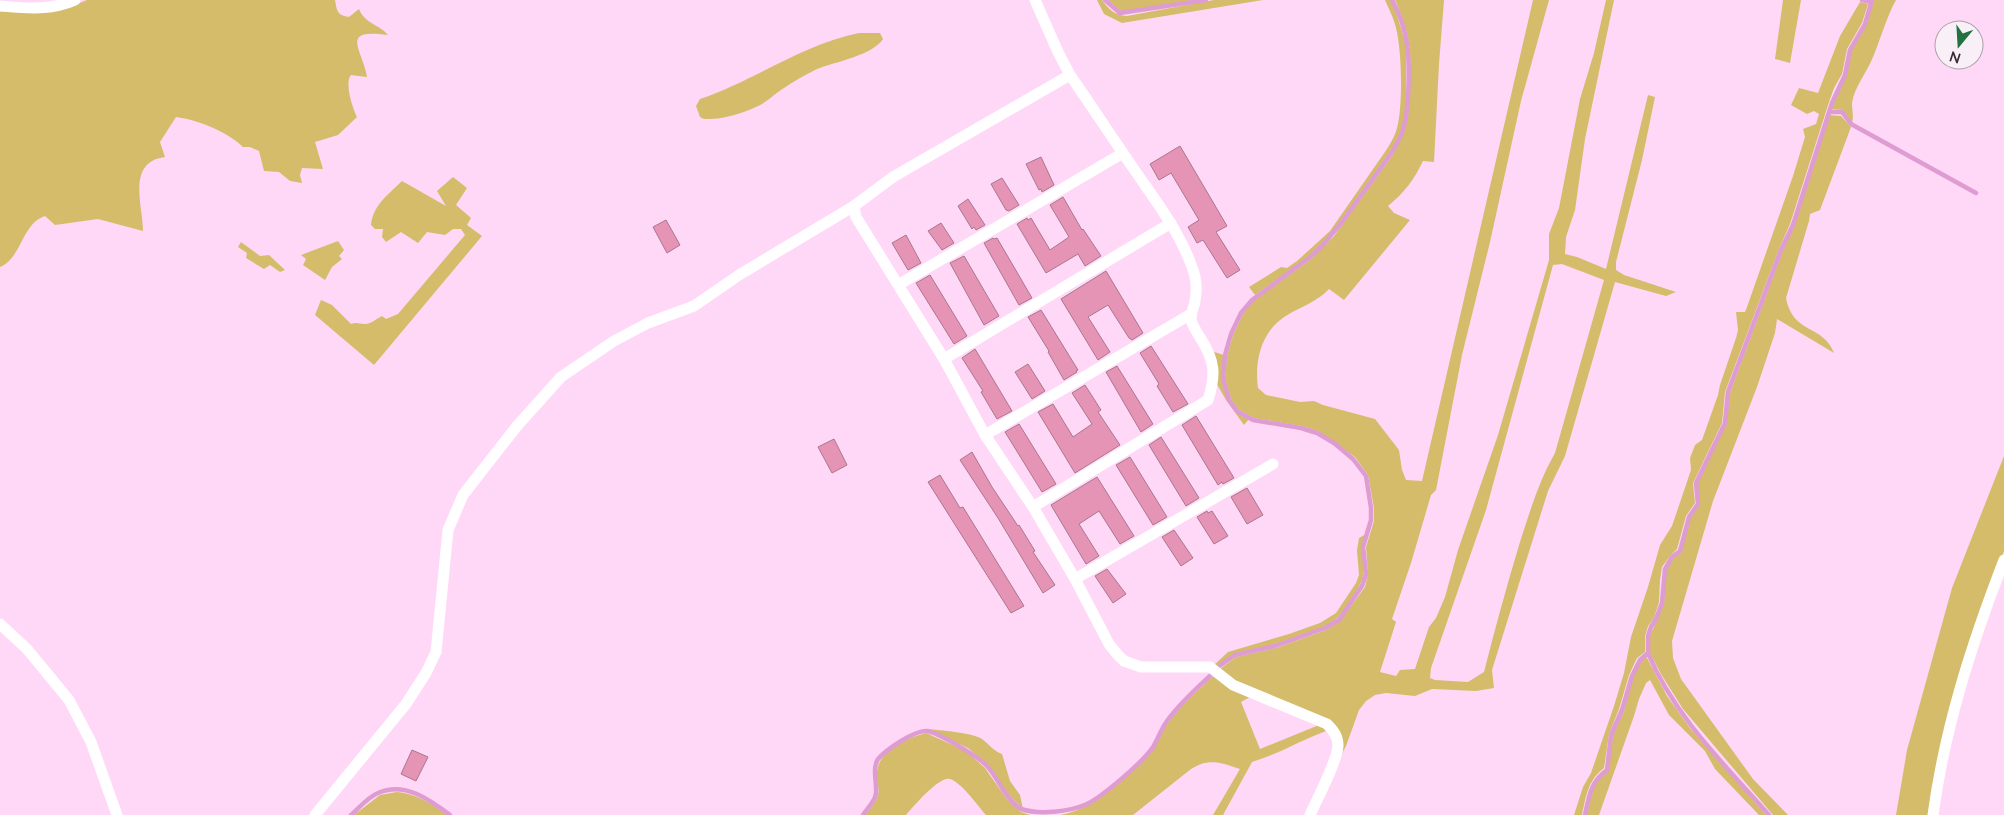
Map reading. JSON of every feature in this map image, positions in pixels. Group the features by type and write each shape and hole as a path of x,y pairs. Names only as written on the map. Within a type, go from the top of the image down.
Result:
{"street":[{"path":"0,6 44,8 75,0"},
{"path":"1033,507 1208,400 1213,380 1212,359 1191,322 1191,314 1196,300 1193,269 1171,223 1070,74 1035,0"},
{"path":"315,815 406,704 426,673 436,652 448,530 463,496 482,468 546,391 561,377 614,341 648,323 694,306 739,275 854,206 893,178 1070,74"},
{"path":"898,285 1123,154"},
{"path":"854,206 856,217 944,359 985,435 1033,507 1109,644 1124,661 1141,667 1210,667 1233,685 1327,724 1332,730 1337,737 1338,746 1335,758 1310,815"},
{"path":"944,359 1171,223"},
{"path":"985,435 1191,314"},
{"path":"1075,580 1273,464"},
{"path":"1933,815 1949,726 1980,623 2004,560"},
{"path":"0,624 27,649 69,700 91,742 117,815"}],"shaded area":[{"path":"87,0 335,0 340,14 349,17 359,9 368,21 381,28 388,35 363,35 358,38 357,43 367,77 351,75 349,79 350,96 357,117 338,135 315,142 323,169 302,168 300,175 302,183 290,181 279,172 264,171 259,151 250,147 243,147 229,136 212,128 176,117 160,142 165,157 153,161 145,167 141,176 139,186 143,231 98,219 55,225 45,216 31,226 13,256 0,267 0,10 70,7"},
{"path":"1097,0 1102,0 1116,13 1127,16 1214,0 1263,0 1122,23 1104,14"},
{"path":"1108,0 1193,0 1121,11"},
{"path":"1385,0 1392,0 1406,44 1406,108 1403,125 1396,143 1331,235 1308,257 1255,295 1249,287 1281,267 1287,268 1330,231 1394,136 1399,118 1401,64 1396,28"},
{"path":"1395,0 1444,0 1434,162 1423,161 1408,186 1388,206 1394,213 1410,220 1344,300 1329,289 1315,300 1280,320 1272,328 1262,346 1257,366 1257,377 1258,388 1266,395 1300,402 1314,401 1375,419 1399,450 1402,470 1406,480 1422,481 1533,0 1549,0 1521,101 1490,242 1462,355 1436,490 1431,495 1392,619 1396,622 1380,672 1396,676 1400,670 1415,669 1429,627 1436,618 1445,597 1458,550 1498,435 1549,260 1549,234 1559,208 1580,99 1594,53 1606,0 1614,0 1585,139 1575,210 1566,237 1565,254 1606,269 1648,95 1655,97 1642,160 1616,262 1616,270 1624,275 1676,292 1666,296 1615,282 1565,456 1548,491 1492,670 1494,688 1476,691 1432,689 1415,696 1386,693 1375,695 1366,701 1359,710 1346,746 1335,767 1341,736 1236,684 1220,669 1236,657 1276,648 1326,630 1340,621 1365,587 1368,574 1366,547 1374,521 1374,508 1368,475 1355,457 1318,431 1302,426 1254,418 1238,409 1231,399 1225,378 1227,356 1233,335 1243,314 1253,301 1310,260 1334,236 1392,156 1397,146 1408,107 1410,48 1404,22","holes":["1562,264 1604,280 1555,453 1527,519 1484,672 1468,682 1430,678 1431,668 1486,510 1553,265"]},
{"path":"1783,0 1801,0 1790,63 1775,59"},
{"path":"1874,0 1896,0 1873,57 1853,97 1852,123 1843,110 1831,109 1846,76 1851,51 1866,25"},
{"path":"1860,2 1868,4 1862,23 1847,49 1842,74 1829,102 1790,224 1725,392 1722,423 1693,483 1695,503 1686,516 1677,549 1662,567 1659,602 1645,636 1645,652 1637,658 1629,675 1609,734 1604,768 1591,783 1586,795 1582,815 1574,815 1614,706 1624,673 1631,637 1660,545 1672,526 1691,470 1690,458 1695,445 1702,440 1718,395 1738,330 1736,312 1745,312 1747,307 1793,176 1805,137 1803,129 1816,124 1819,114 1814,111 1807,114 1791,105 1799,88 1818,93 1840,36"},
{"path":"859,33 880,33 883,39 878,45 862,54 817,69 790,84 756,107 724,117 704,119 700,117 696,106 700,99 740,83 818,45"},
{"path":"1829,115 1841,116 1851,127 1820,210 1810,214 1786,298 1795,318 1801,324 1823,337 1834,353 1777,319 1775,333 1757,387 1713,501 1672,641 1673,658 1681,679 1753,779 1788,815 1773,815 1683,709 1650,653 1650,636 1664,603 1666,569 1673,558 1681,552 1690,518 1700,504 1697,484 1726,424 1730,393 1783,250 1794,226"},
{"path":"453,177 467,188 456,205 471,218 467,225 482,236 374,365 315,315 321,300 332,305 351,324 367,324 382,316 386,319 398,314 465,235 461,229 453,229 445,235 427,232 418,243 401,232 386,242 382,237 383,229 375,229 371,225 372,218 382,201 402,181 446,206 437,191"},
{"path":"338,241 344,250 339,256 342,259 332,267 325,280 303,265 306,259 301,255"},
{"path":"241,242 260,256 269,255 285,270 280,272 270,265 264,269 246,258 247,253 238,247"},
{"path":"1211,351 1224,355 1223,374 1226,392 1233,408 1249,419 1244,425 1214,379"},
{"path":"2004,456 2004,551 1974,629 1929,815 1896,815 1907,750 1952,588"},
{"path":"1366,534 1364,540 1364,570 1361,582 1350,602 1335,620 1299,636 1236,655 1216,668 1213,666 1228,652 1320,623 1336,613 1356,583 1359,575 1357,550 1359,538"},
{"path":"1646,656 1667,696 1690,728 1766,815 1759,815 1715,769 1705,751 1669,715 1650,680 1646,683 1639,699 1599,815 1586,815 1595,785 1608,770 1613,735 1624,711 1633,677 1641,661"},
{"path":"1213,676 1250,697 1241,702 1260,749 1319,725 1329,730 1252,762 1223,815 1213,815 1240,769 1227,764 1209,762 1191,769 1133,815 1060,815 1080,809 1098,799 1143,761 1155,747 1173,716"},
{"path":"927,729 956,732 978,737 1002,754 1010,781 1020,795 1023,809 1009,795 988,765 968,748"},
{"path":"926,733 966,751 985,768 1006,798 1021,812 1030,815 986,815 964,789 954,781 945,779 920,799 906,815 865,815 878,795 877,772 883,757 895,746"},
{"path":"397,792 412,795 423,800 447,815 354,815 380,795"}],"building":[{"path":"1180,146 1227,226 1216,232 1240,270 1227,278 1203,240 1197,243 1188,227 1199,220 1171,173 1159,180 1150,164"},
{"path":"1041,157 1054,185 1042,192 1041,189 1039,190 1026,164"},
{"path":"1002,178 1019,205 1009,211 1006,210 991,184"},
{"path":"1063,197 1082,230 1101,256 1085,266 1078,254 1046,273 1017,224 1027,218 1028,220 1031,218 1050,250 1069,237 1050,205"},
{"path":"968,199 985,225 976,230 974,227 972,229 958,206"},
{"path":"666,220 680,245 667,253 653,227"},
{"path":"941,223 954,243 942,250 928,231"},
{"path":"906,235 921,263 908,270 892,243"},
{"path":"997,238 1032,298 1019,305 984,243"},
{"path":"964,256 999,316 984,325 950,263"},
{"path":"1106,271 1143,333 1132,340 1129,338 1108,305 1088,317 1110,352 1098,360 1061,299"},
{"path":"930,275 967,336 954,344 916,283"},
{"path":"1041,310 1078,370 1064,380 1028,317"},
{"path":"1151,346 1188,404 1173,412 1140,353"},
{"path":"975,349 1012,411 997,419 981,392 983,391 962,358"},
{"path":"1028,364 1045,391 1032,399 1015,372"},
{"path":"1117,366 1153,424 1141,432 1106,372"},
{"path":"1085,385 1101,410 1098,412 1120,445 1075,473 1038,412 1053,404 1073,437 1092,424 1072,393"},
{"path":"1196,416 1234,478 1223,484 1222,482 1218,485 1182,425"},
{"path":"1019,424 1056,484 1042,492 1005,432"},
{"path":"1161,437 1199,498 1186,506 1149,445"},
{"path":"834,439 847,465 832,473 818,447"},
{"path":"972,452 992,487 1019,525 1035,551 1033,552 1055,585 1043,593 998,518 960,460"},
{"path":"1130,457 1167,517 1153,525 1116,465"},
{"path":"940,475 960,508 963,507 1024,606 1011,613 928,482"},
{"path":"1097,477 1134,536 1120,544 1099,511 1079,524 1099,556 1086,564 1051,505"},
{"path":"1247,488 1263,515 1247,524 1231,497"},
{"path":"1207,511 1208,513 1212,511 1228,536 1214,544 1197,517"},
{"path":"1174,530 1193,558 1181,566 1162,537"},
{"path":"1107,569 1126,594 1113,603 1095,576"},
{"path":"412,750 428,757 416,781 401,774"}],"waterway":[{"path":"1105,0 1120,13 1206,0"},
{"path":"1218,667 1235,655 1275,646 1325,628 1339,620 1362,586 1366,574 1363,547 1371,520 1366,476 1353,459 1334,443 1317,433 1301,428 1253,420 1237,411 1229,400 1223,378 1225,355 1231,334 1241,313 1252,300 1321,247 1342,222 1400,138 1407,108 1408,53 1403,27 1392,0"},
{"path":"1862,0 1871,2"},
{"path":"1585,815 1594,784 1607,770 1611,735 1622,710 1632,676 1640,660 1648,653 1648,636 1662,603 1665,569 1672,557 1680,551 1689,517 1698,504 1696,483 1725,423 1728,392 1781,250 1793,225 1832,103 1845,75 1850,50 1865,24 1872,0"},
{"path":"1829,112 1842,112 1851,124 1976,193"},
{"path":"1648,653 1659,676 1686,719 1769,815"},
{"path":"863,815 876,796 875,771 878,759 908,737 927,731 949,740 986,765 1005,793 1021,809 1036,812 1054,812 1080,807 1094,800 1141,761 1153,747 1172,714 1212,674"},
{"path":"351,815 374,795 398,789 426,798 450,815"}]}
